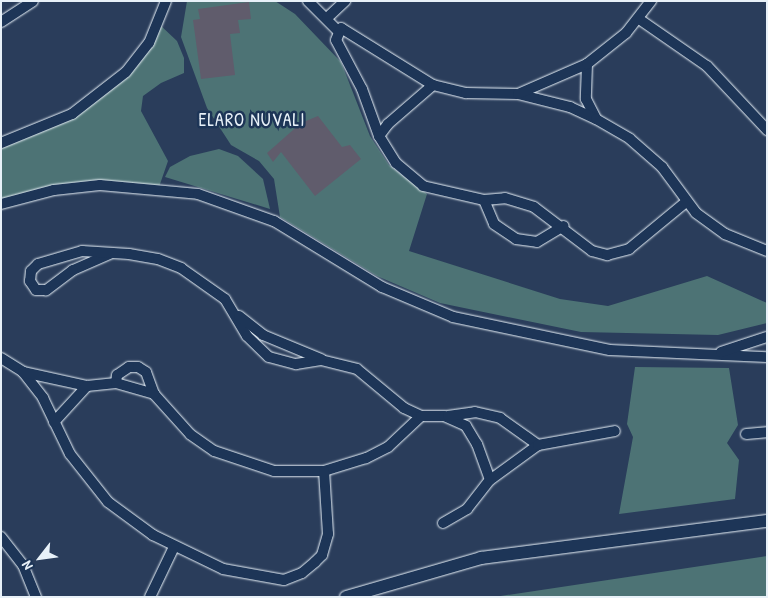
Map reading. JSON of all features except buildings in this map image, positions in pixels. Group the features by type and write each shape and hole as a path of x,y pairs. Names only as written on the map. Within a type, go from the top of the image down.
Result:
{"street":[{"path":"1,22 33,1"},
{"path":"1,143 72,114 126,72 149,43 166,1"},
{"path":"308,1 337,30 352,33 433,85 466,93 518,94 570,107 596,119 630,139 662,167 686,202 725,234 767,251"},
{"path":"327,18 345,1"},
{"path":"518,94 587,64 639,19 651,1"},
{"path":"639,19 707,66 767,130"},
{"path":"337,30 336,40 362,89 380,136 396,163 423,186 484,200 498,197 534,207 564,226 592,251 622,253 686,202"},
{"path":"587,64 586,99 596,119"},
{"path":"380,136 388,124 433,85"},
{"path":"1,204 54,190 100,185 198,194 274,221 382,288 453,317 610,350 720,352 767,357"},
{"path":"484,200 494,224 516,239 537,242 564,226"},
{"path":"112,254 73,270 46,290 36,290 30,281 31,271 49,260 82,251 112,254 158,259 181,268 212,288 237,315 263,335 322,360 357,369 404,408 421,416 444,416 475,412 500,418 538,445"},
{"path":"237,315 252,342 269,357 296,364 322,360"},
{"path":"720,352 767,337"},
{"path":"1,358 23,372 43,398 70,454 108,502 174,546 223,569 269,580 302,573 322,555 326,545 324,471"},
{"path":"116,383 117,375 129,367 138,368 146,372 154,394 190,434 214,451 274,471 324,471 378,454 421,416"},
{"path":"23,372 87,386 116,383 154,394"},
{"path":"54,422 87,386"},
{"path":"444,416 466,426 490,480"},
{"path":"443,523 473,503 490,480 538,445 615,431"},
{"path":"746,434 767,432"},
{"path":"346,597 482,558 767,521"},
{"path":"1,537 23,565 36,597"},
{"path":"150,597 174,546"}],"green space":[{"path":"187,1 275,1 295,14 341,62 370,136 389,165 427,194 409,251 560,299 608,306 707,276 767,303 767,323 718,335 581,332 440,303 377,276 280,217 274,179 259,161 231,145 207,108 181,37"},
{"path":"159,24 177,41 184,58 184,73 161,83 143,96 141,111 168,161 159,187 100,185 1,204 1,143 72,114 126,72"},
{"path":"219,149 238,156 263,179 270,209 165,177 170,167 190,156"},
{"path":"635,367 729,368 738,425 727,443 739,460 735,499 619,514 633,437 627,424"},
{"path":"767,556 767,597 494,597"}],"district":[{"name":"ELARO NUVALI","path":"252,120"}]}
